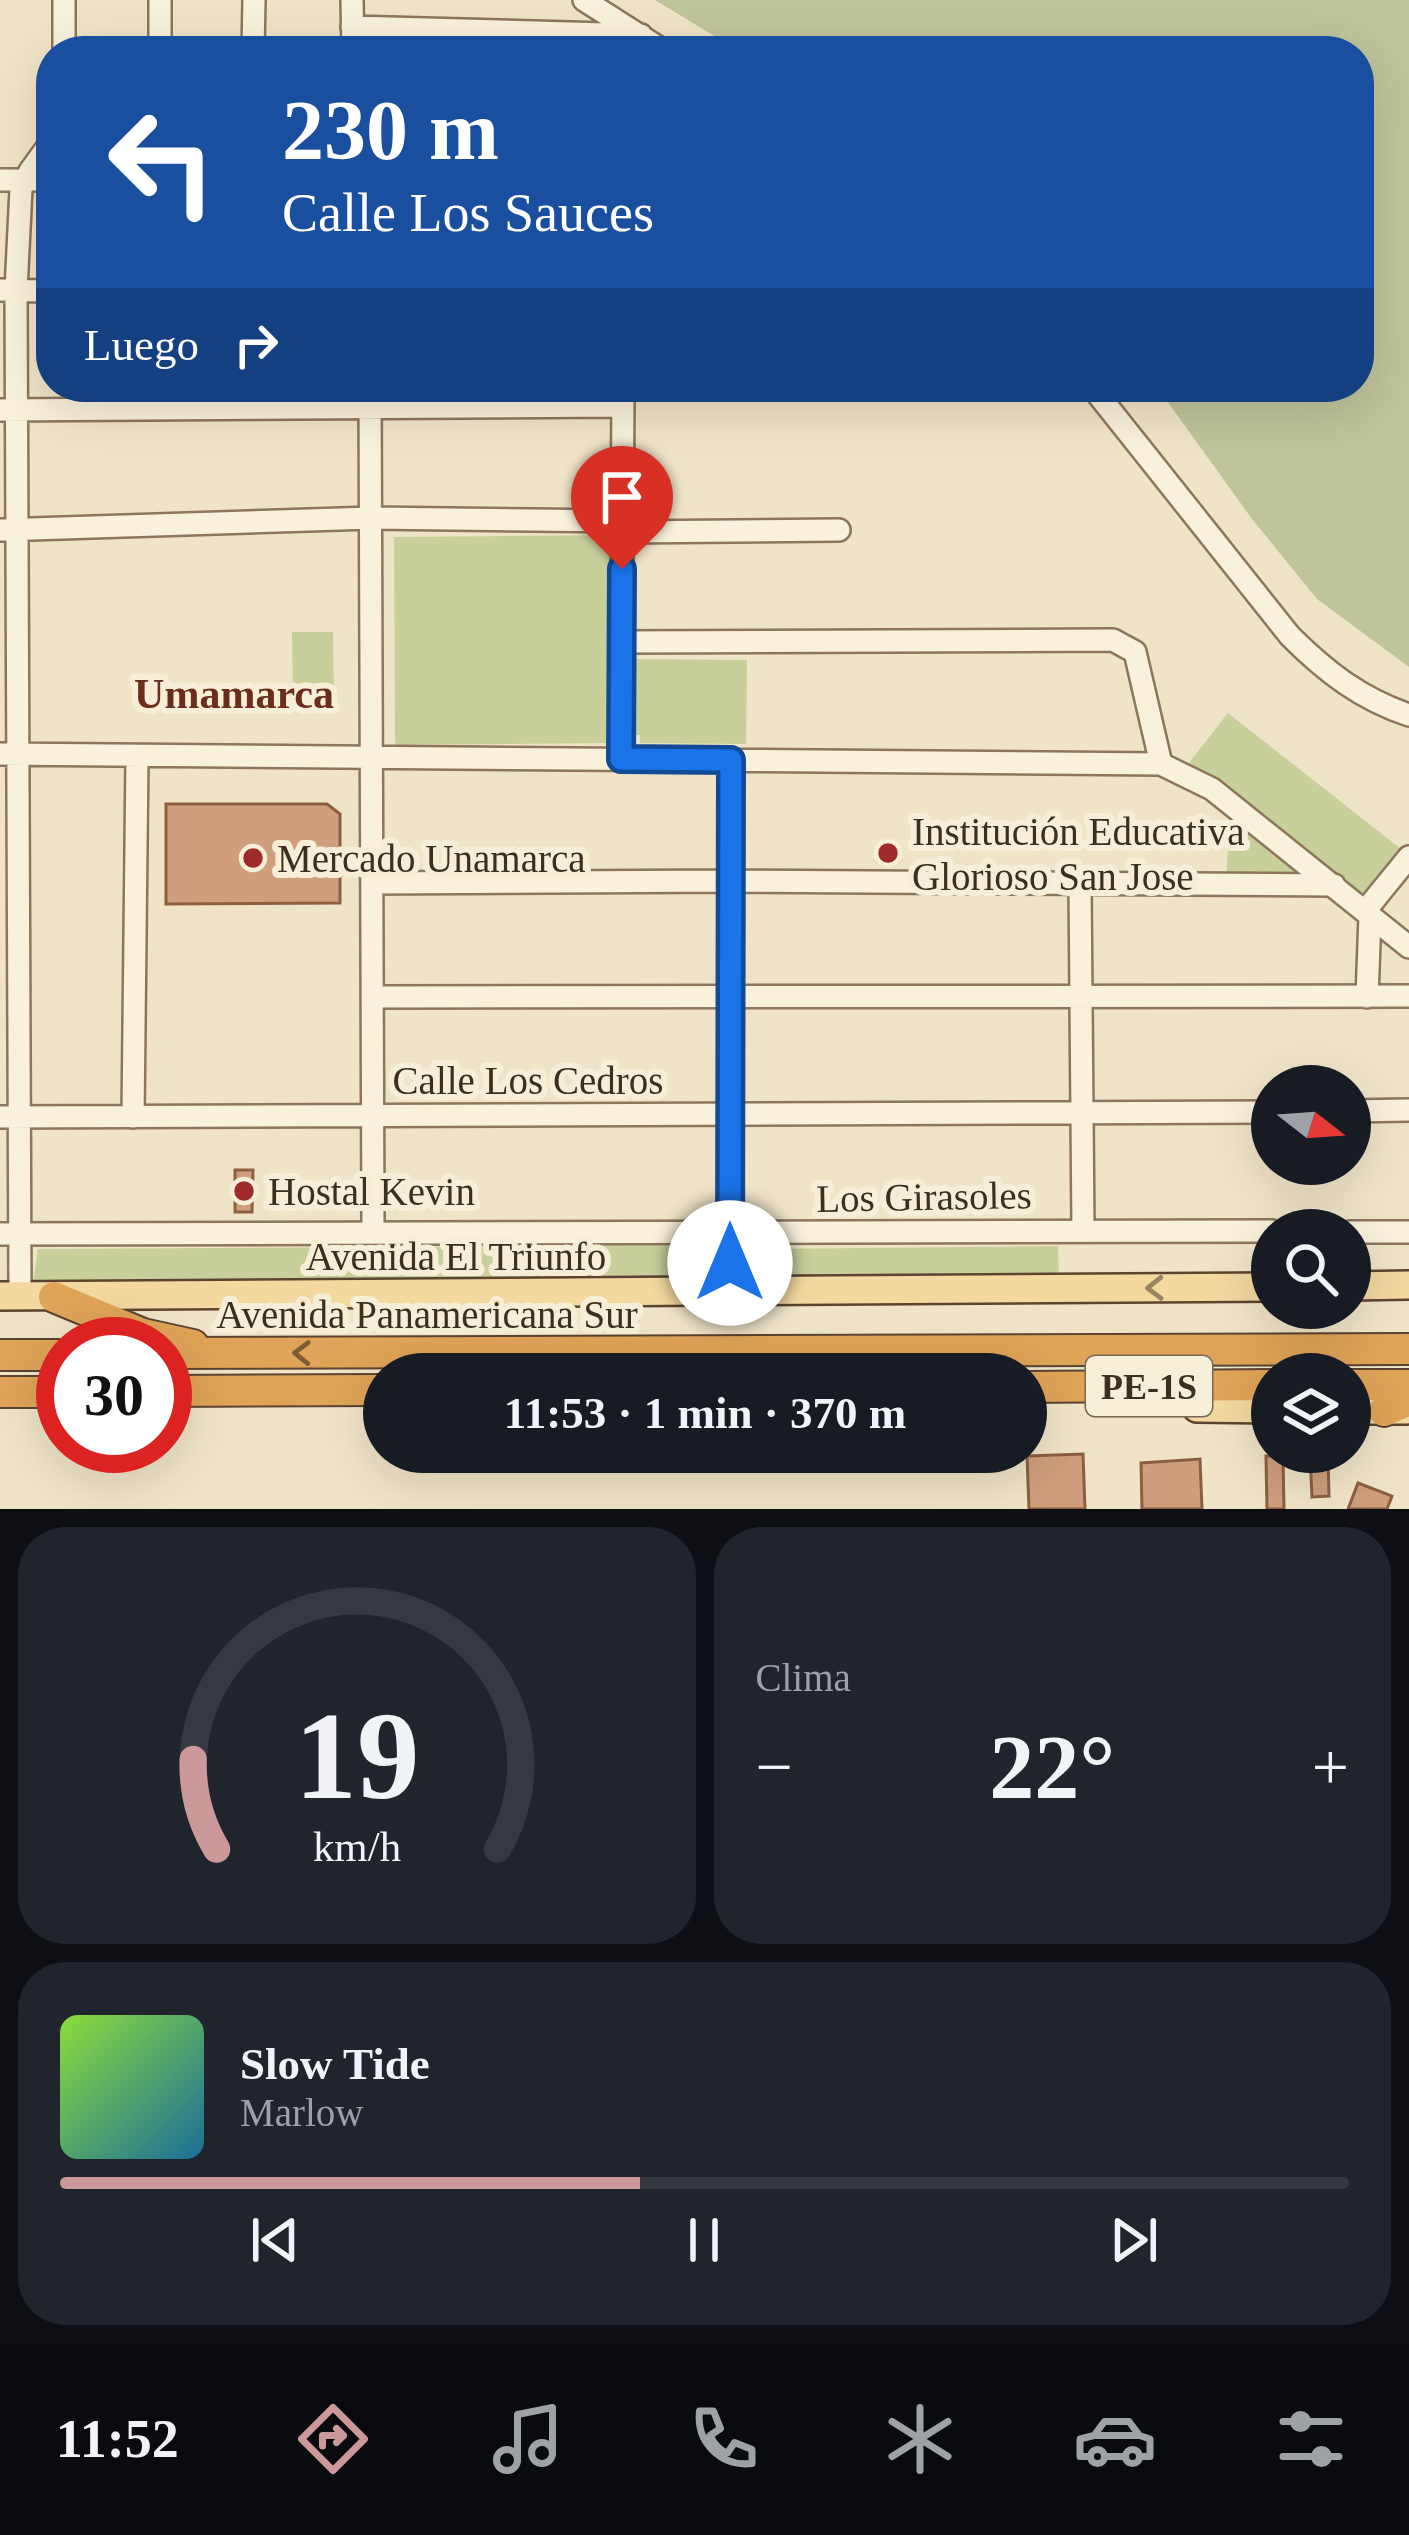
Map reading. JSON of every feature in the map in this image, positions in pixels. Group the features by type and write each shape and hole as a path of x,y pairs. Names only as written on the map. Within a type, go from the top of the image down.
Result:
{"highway":[{"path":"53,1298 170,1343 252,1353"},
{"name":"Avenida Panamericana Sur","path":"192,1354 1409,1348"},
{"path":"0,1355 36,1354"},
{"path":"1371,1384 1409,1385"},
{"name":"PE-1S","path":"1047,1387 1251,1385"},
{"path":"1067,1387 1172,1399 1197,1408"},
{"name":"Avenida Panamericana Sur","path":"192,1391 363,1390"},
{"path":"0,1392 36,1392"}],"main road":[{"path":"1371,1286 1409,1286"},
{"name":"Avenida El Triunfo","path":"10,1296 1251,1287"},
{"path":"1371,1409 1401,1407"},
{"path":"1197,1408 1251,1409"}],"street":[{"path":"64,0 64,36"},
{"path":"160,0 160,36"},
{"path":"253,36 254,0"},
{"path":"352,0 352,36"},
{"path":"584,0 641,35"},
{"path":"352,27 641,35"},
{"path":"10,1296 8,290 24,180 36,163"},
{"path":"0,180 36,180"},
{"path":"8,410 271,402"},
{"path":"370,402 373,1232"},
{"path":"621,759 623,402"},
{"path":"1104,402 1290,636 1356,693 1409,716"},
{"path":"8,530 371,518 839,530"},
{"path":"622,642 1113,640 1135,652 1161,764"},
{"path":"8,755 1161,764 1212,789 1409,947"},
{"path":"133,1117 137,756"},
{"path":"730,1293 731,760"},
{"path":"1367,997 1367,914 1409,857"},
{"path":"372,883 729,880 1334,885"},
{"path":"1080,884 1083,1231"},
{"path":"372,997 1409,996"},
{"path":"1371,1111 1409,1110"},
{"name":"Calle Los Cedros","path":"9,1118 1251,1112"},
{"name":"Los Girasoles","path":"10,1233 1251,1232"},
{"path":"1371,1232 1409,1232"}],"green space":[{"path":"655,0 1409,0 1409,667 1317,599 1168,402 1374,402 1374,36 714,36"},
{"path":"610,535 611,743 395,745 394,537"},
{"path":"292,632 333,632 334,700 293,700"},
{"path":"634,659 747,660 746,744 640,743 640,735 633,735"},
{"path":"1228,713 1405,852 1365,903 1188,764"},
{"path":"1230,815 1299,870 1297,874 1226,877"},
{"path":"712,1245 712,1289 33,1283 38,1249"},
{"path":"1058,1246 1059,1285 750,1286 750,1249"}],"building":[{"name":"Mercado Unamarca","path":"166,804 327,804 340,814 340,903 166,904"},
{"name":"Hostal Kevin","path":"235,1170 253,1170 252,1212 235,1212"},
{"path":"1083,1454 1085,1509 1029,1509 1028,1473 1047,1473 1047,1455"},
{"path":"1200,1459 1202,1509 1142,1509 1141,1463"},
{"path":"1266,1473 1283,1473 1284,1509 1267,1509"},
{"path":"1311,1473 1328,1473 1329,1496 1312,1497"},
{"path":"1358,1483 1392,1496 1387,1509 1348,1509"}],"place":[{"name":"Institución Educativa Glorioso San Jose","path":"888,853"},
{"name":"Mercado Unamarca","path":"253,858"},
{"name":"Hostal Kevin","path":"244,1191"}],"district":[{"name":"Umamarca","path":"234,693"}],"route":[{"path":"622,569 621,759 731,760 730,1263"}]}
